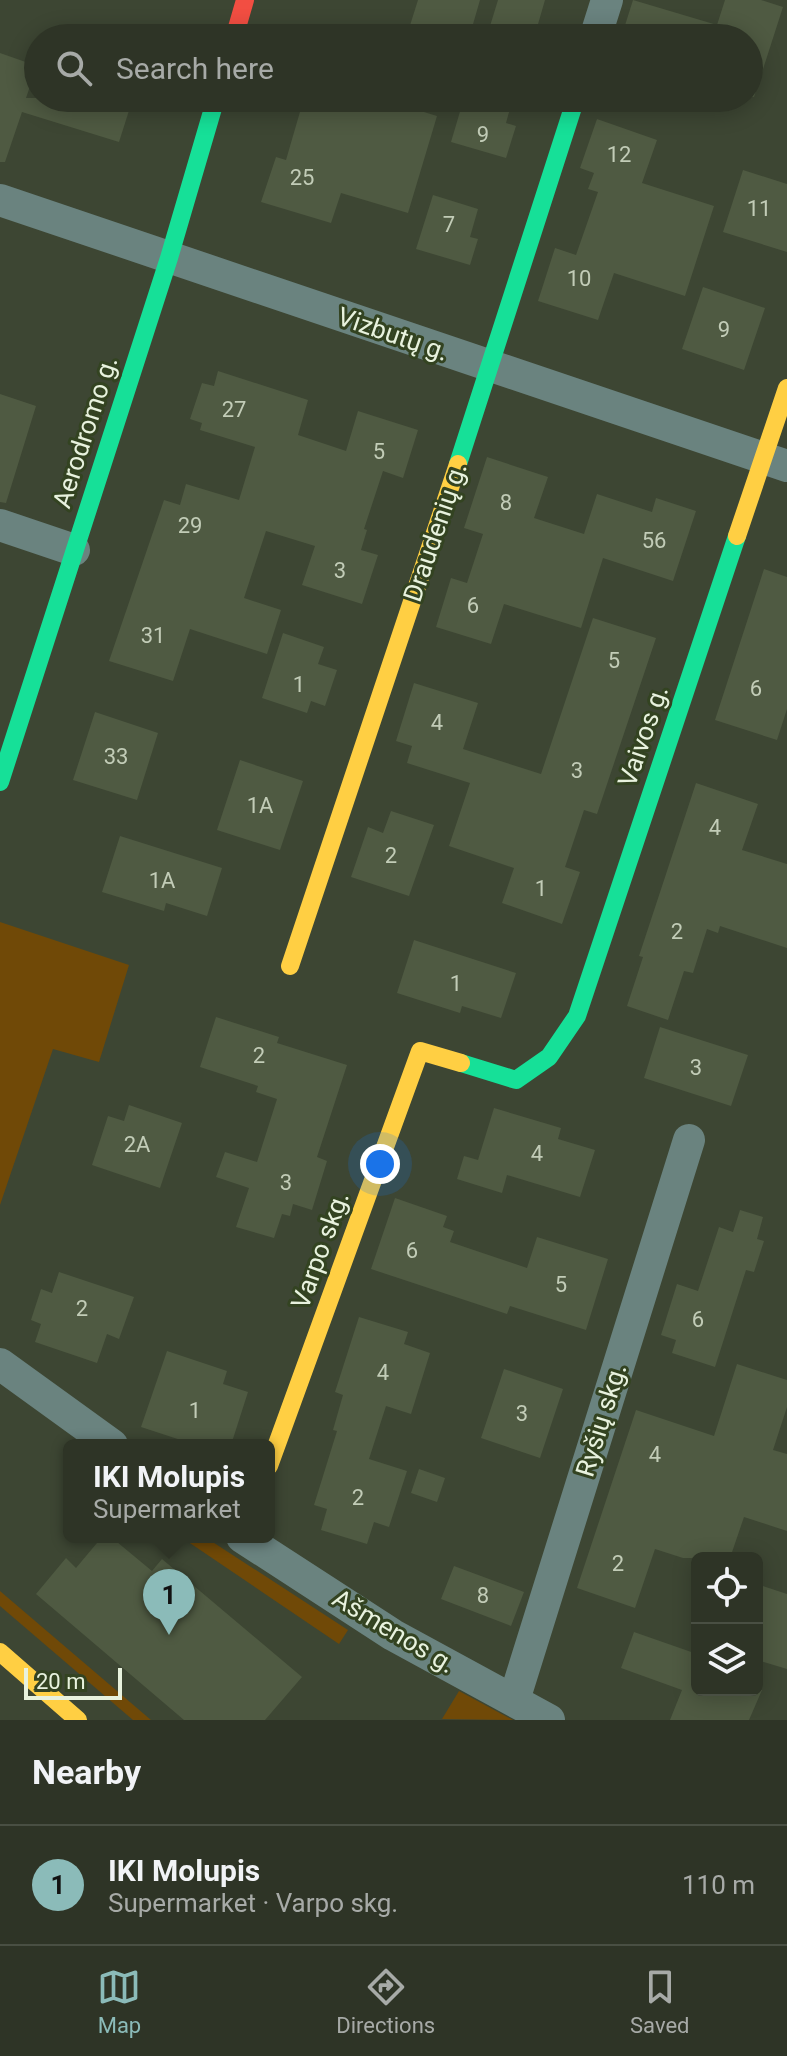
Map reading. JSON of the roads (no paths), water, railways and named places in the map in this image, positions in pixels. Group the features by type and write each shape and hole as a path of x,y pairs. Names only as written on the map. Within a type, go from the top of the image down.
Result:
{"street":[{"path":"238,24 245,0"},
{"path":"599,24 607,0"},
{"name":"Aerodromo g.","path":"0,782 169,258 212,112"},
{"name":"Draudenių g.","path":"290,966 491,366 572,112"},
{"name":"Vizbutų g.","path":"0,200 775,462"},
{"name":"Vaivos g.","path":"420,1051 516,1080 549,1057 577,1016 775,462 787,388"},
{"path":"0,525 74,550"},
{"name":"Varpo skg.","path":"275,1450 420,1051"},
{"name":"Ryšių skg.","path":"514,1700 689,1140"},
{"path":"0,1364 104,1439"},
{"name":"Ašmenos g.","path":"251,1543 393,1635 549,1720"},
{"path":"0,1652 78,1720"}],"place":[{"name":"IKI Molupis","path":"169,1635"}]}
